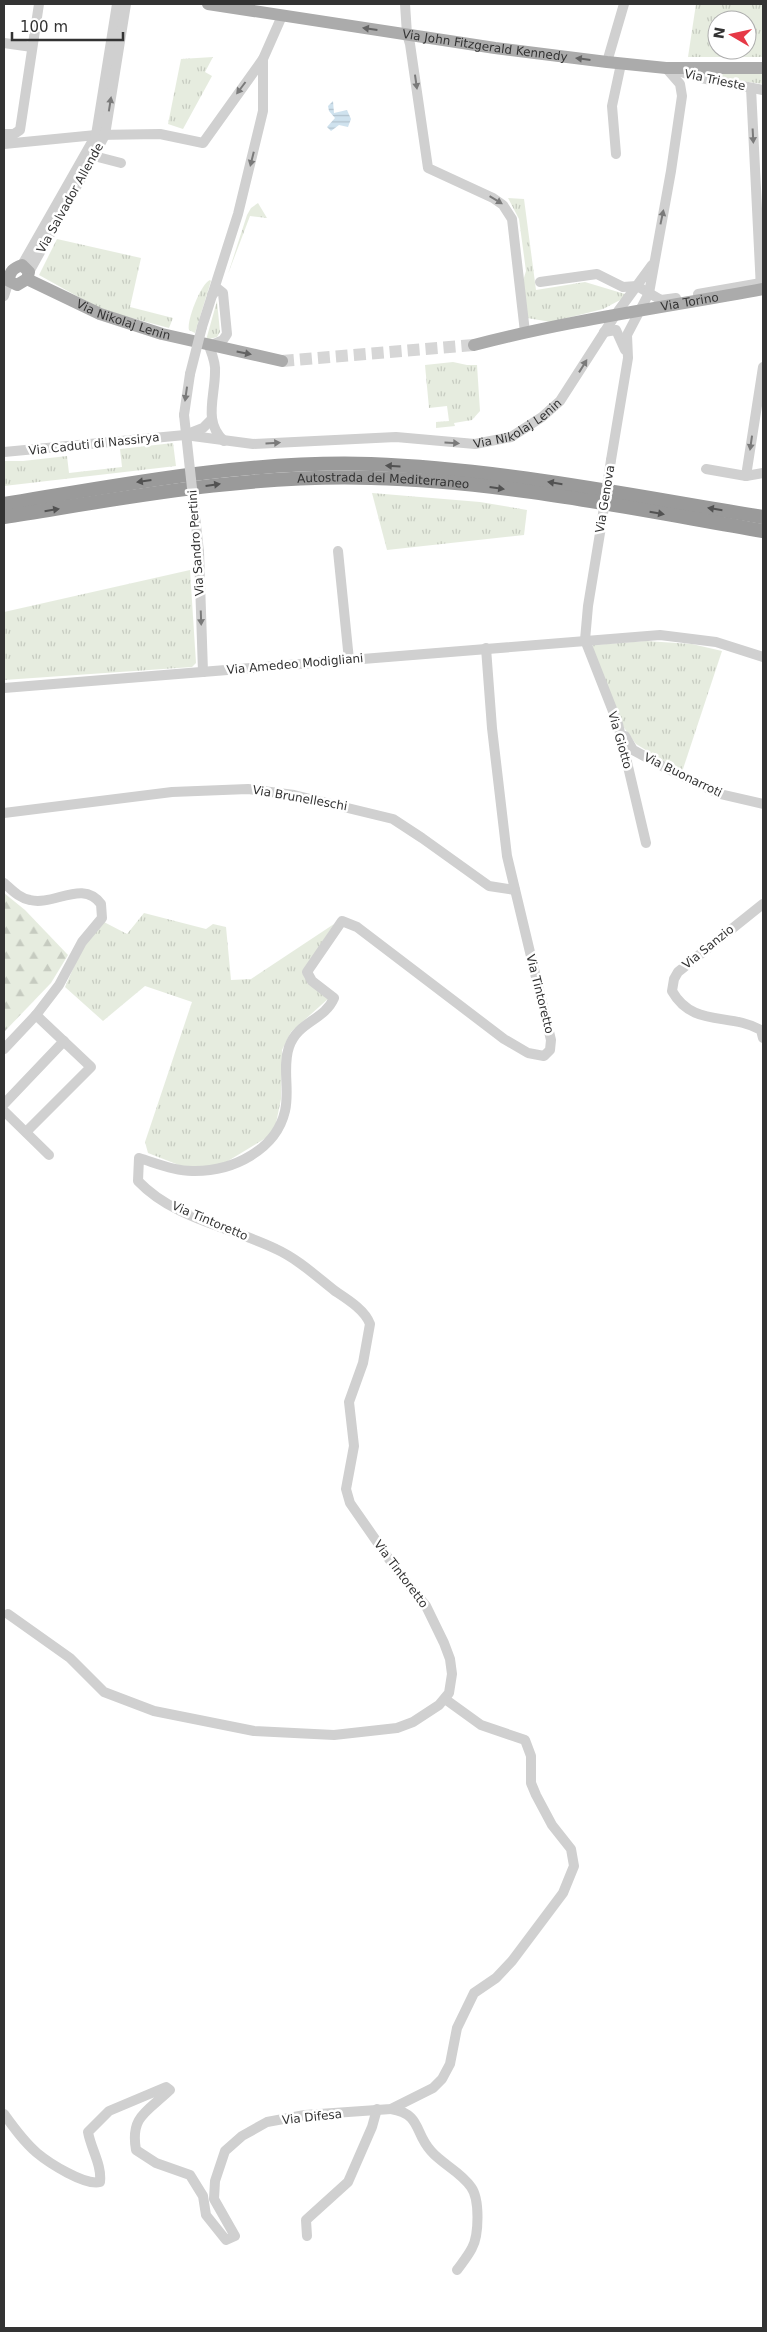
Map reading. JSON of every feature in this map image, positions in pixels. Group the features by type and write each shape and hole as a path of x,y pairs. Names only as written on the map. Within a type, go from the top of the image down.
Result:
{"highway":[{"name":"Autostrada del Mediterraneo","path":"4,504 141,481 237,470 320,464 369,464 475,472 763,517"},
{"name":"Autostrada del Mediterraneo","path":"4,517 237,482 370,478 475,485 763,531"}],"main road":[{"name":"Via John Fitzgerald Kennedy","path":"208,4 621,64 666,68 763,68"},
{"name":"Via Nikolaj Lenin","path":"17,275 100,314 162,334 282,361"},
{"name":"Via Torino","path":"616,314 642,312 762,287"},
{"path":"474,345 525,332 616,314"}],"street":[{"path":"4,134 14,134 20,130 40,4"},
{"name":"Via Salvador Allende","path":"17,275 101,135 117,4"},
{"name":"Via Salvador Allende","path":"17,275 94,156 101,135 126,4"},
{"path":"405,4 407,34 428,168 493,198 503,205 508,212 512,219 525,332"},
{"path":"607,62 624,4"},
{"path":"4,144 101,135 160,134 203,143 263,59 282,16"},
{"path":"4,43 32,47"},
{"path":"212,296 238,214 263,111 263,59"},
{"path":"616,154 612,106 621,64"},
{"path":"649,293 652,265 672,172 682,96 680,84 666,68"},
{"name":"Via Trieste","path":"666,68 701,78 763,90"},
{"path":"682,96 690,83 701,78"},
{"path":"540,282 592,273 604,276 623,287 637,286 666,300 762,287 751,88"},
{"path":"94,156 121,163"},
{"path":"222,265 227,334 224,340 209,346 216,370 211,412 212,419 217,435 224,441"},
{"path":"616,314 652,265"},
{"path":"5,295 17,275"},
{"path":"212,296 218,289 223,294"},
{"name":"Via Genova","path":"585,640 628,358 627,335 642,312 649,293"},
{"name":"Via Sandro Pertini","path":"202,672 199,552 184,415 190,374 212,296"},
{"path":"592,318 627,299"},
{"name":"Via Nikolaj Lenin","path":"224,441 253,444 396,437 475,444 511,437 542,418 560,401 616,314"},
{"path":"604,332 616,330 628,358"},
{"path":"746,476 763,367"},
{"name":"Via Caduti di Nassirya","path":"185,435 203,428 212,419"},
{"name":"Via Caduti di Nassirya","path":"4,452 32,451 185,435 224,441"},
{"path":"706,469 746,476 763,473"},
{"path":"338,551 349,660"},
{"name":"Via Amedeo Modigliani","path":"4,688 660,635 716,642 763,657"},
{"name":"Via Giotto","path":"585,640 618,724 646,843"},
{"name":"Via Tintoretto","path":"445,1699 449,1693 452,1674 450,1659 426,1606 392,1565 350,1503 346,1488 354,1446 349,1402 363,1363 370,1324 368,1318 351,1302 278,1250 197,1218 151,1196 138,1181 139,1158 194,1172 229,1166 259,1152 279,1130 286,1109 286,1065 289,1047 296,1033 330,1008 334,998 312,981 307,972 342,921 357,927 504,1039 528,1053 544,1056 550,1050 551,1040 507,856 493,738 486,648"},
{"name":"Via Buonarroti","path":"618,724 632,750 720,794 763,804"},
{"name":"Via Brunelleschi","path":"4,813 172,792 248,789 294,795 393,819 489,886 515,890"},
{"path":"4,883 19,896 31,900 81,893 92,895 101,904 102,918 82,942 58,985 36,1015 4,1048"},
{"name":"Via Sanzio","path":"763,904 678,972 674,979 672,992 687,1010 719,1020 741,1021 763,1032"},
{"path":"26,1132 91,1067 36,1015"},
{"path":"4,1104 64,1041"},
{"path":"4,1110 49,1154"},
{"path":"8,1614 70,1658 104,1692 154,1711 254,1731 334,1735 397,1728 413,1722 445,1699"},
{"name":"Via Difesa","path":"391,2109 433,2088 442,2079 450,2064 457,2028 474,1993 496,1978 512,1961 563,1893 574,1866 572,1850 552,1825 536,1796 531,1783 531,1756 525,1740 481,1725 445,1699"},
{"name":"Via Difesa","path":"4,2114 38,2154 81,2180 94,2184 100,2182 101,2172 90,2146 88,2132 109,2111 166,2087 170,2090 138,2118 133,2133 136,2150 156,2163 190,2176 203,2196 206,2215 226,2240 235,2236 214,2199 215,2180 225,2151 242,2136 267,2122 305,2116 377,2109 405,2111 414,2120 430,2151 445,2162 472,2188 475,2200 477,2230 473,2246 457,2270"},
{"path":"307,2236 306,2220 348,2182 372,2127 377,2109"}],"green space":[{"path":"696,4 763,4 763,57 757,57 757,10 707,10 707,57 688,57"},
{"path":"213,57 205,72 212,76 183,129 168,124 181,59"},
{"path":"718,74 763,74 763,84 720,78 717,76"},
{"path":"508,198 524,199 536,290 585,282 625,294 624,298 603,309 551,322 527,318 523,281 526,271 519,219"},
{"path":"258,203 267,218 250,216 228,274 247,215 251,208"},
{"path":"57,239 141,258 130,307 173,318 169,328 102,310 39,275"},
{"path":"210,280 195,333 189,330 190,319 202,288"},
{"path":"217,301 220,332 217,337 206,340"},
{"path":"453,362 477,365 480,411 472,420 454,423 455,426 436,428 436,422 449,421 447,406 429,408 425,365"},
{"path":"173,443 176,466 4,486 4,461 23,461 67,456 69,473 122,467 120,449"},
{"path":"372,493 480,502 527,510 524,535 387,550"},
{"path":"190,570 196,663 192,667 4,680 4,612"},
{"path":"646,641 692,644 722,651 682,772 636,744 622,725 592,649 593,645"},
{"path":"4,893 25,910 68,955 51,983 4,1032"},
{"path":"144,913 206,929 213,924 226,927 231,980 251,979 334,924 302,973 329,998 291,1032 282,1050 281,1099 274,1133 223,1164 189,1169 148,1153 145,1142 192,1002 145,986 103,1021 65,987 84,944 104,922 127,934"}],"water":[{"path":"333,101 334,113 347,110 351,119 348,127 339,125 331,131 327,127 335,118 329,111 328,106"}],"tunnel":[{"path":"282,361 474,345"}]}
